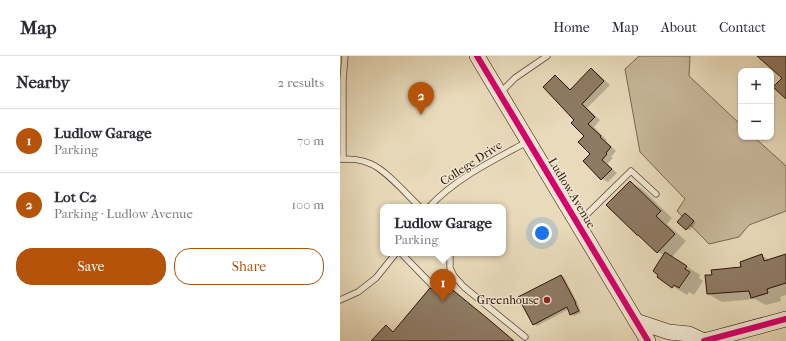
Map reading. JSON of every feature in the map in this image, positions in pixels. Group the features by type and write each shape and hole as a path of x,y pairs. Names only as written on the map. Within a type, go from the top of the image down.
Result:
{"main road":[{"name":"Ludlow Avenue","path":"477,56 648,341"},
{"path":"636,321 669,332 688,334 704,341 786,319"}],"lane":[{"path":"345,56 341,159 359,160 373,164 395,182 417,204"},
{"path":"500,93 515,78 547,56"},
{"path":"340,88 343,80"},
{"name":"College Drive","path":"432,204 448,189 471,173 528,141"},
{"path":"578,224 631,171 656,194"},
{"path":"340,300 358,292 376,278 394,256"},
{"path":"403,256 432,285"},
{"path":"450,256 450,268 454,276 464,287 525,337"}],"shaded area":[{"path":"639,56 690,56 689,76 738,122 738,140 757,140 786,166 786,211 749,225 739,237 709,244 677,211 685,199 640,152 625,69"}],"building":[{"path":"757,56 786,56 786,99 774,88 774,86 782,78 774,71 774,68 771,68"},
{"path":"591,68 604,81 582,104 595,117 588,124 611,147 602,160 612,169 601,180 583,161 590,154 578,142 584,136 571,123 574,120 543,87 555,75 570,90"},
{"path":"630,181 661,211 656,216 675,234 657,253 606,205"},
{"path":"685,213 694,221 686,230 677,222"},
{"path":"665,252 687,266 685,269 690,272 679,288 674,285 672,288 657,277 658,275 653,271"},
{"path":"762,254 764,261 786,254 786,283 767,289 768,293 751,298 749,291 707,294 705,275 712,275 711,270 741,267 740,262"},
{"name":"Greenhouse","path":"561,275 579,311 570,315 567,307 533,325 518,297"},
{"path":"438,278 514,341 371,341 386,325 393,332 430,288 435,288 435,282"}],"cycle path":[{"path":"477,56 648,341"},
{"path":"704,341 786,319"}],"place":[{"name":"Lot C2","path":"421,115"},
{"name":"Greenhouse","path":"547,300"},
{"name":"Ludlow Garage","path":"443,302"}]}
